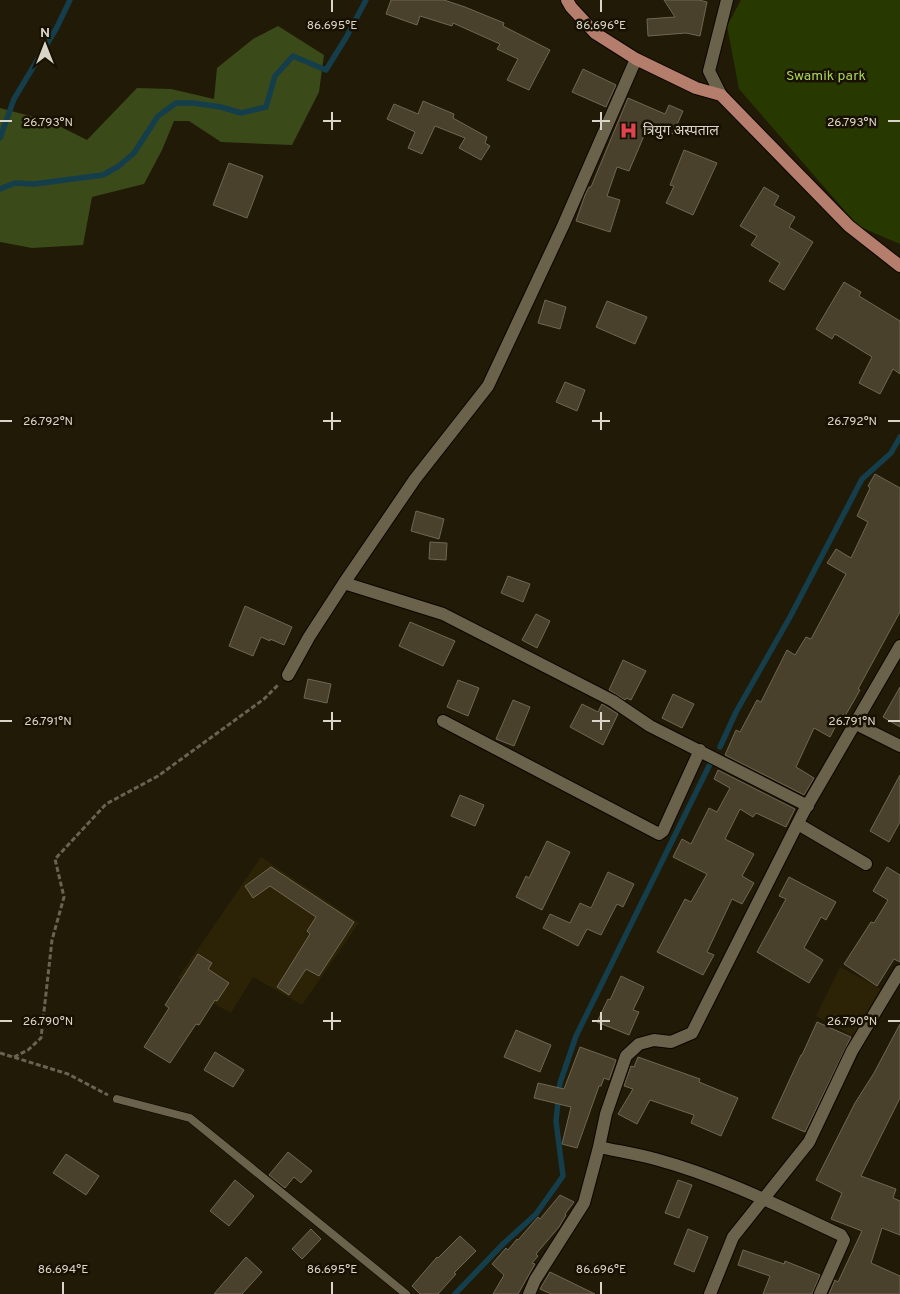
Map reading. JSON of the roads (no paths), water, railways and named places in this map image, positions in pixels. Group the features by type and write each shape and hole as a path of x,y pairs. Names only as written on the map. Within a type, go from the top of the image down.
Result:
{"main road":[{"path":"567,0 571,7 596,33 636,59 696,88 721,95 849,226 900,266"}],"street":[{"path":"721,95 709,72 727,0"},
{"path":"288,675 309,637 415,479 488,386 563,226 636,59"},
{"path":"344,583 443,614 613,702 650,726 808,806"},
{"path":"529,1294 535,1280 584,1203 606,1114 626,1056 639,1044 654,1040 671,1042 692,1033 798,824 900,646"},
{"path":"443,721 659,834 663,831 700,750"},
{"path":"856,724 900,746"},
{"path":"798,824 866,864"},
{"path":"710,1294 733,1237 809,1142 852,1051 900,971"},
{"path":"599,1147 655,1159 765,1199 843,1237 844,1240 820,1294"}],"lane":[{"path":"117,1099 190,1118 406,1294"}],"waterway":[{"path":"0,138 14,99 56,29 70,0"},
{"path":"0,189 15,183 34,184 103,175 119,166 134,153 158,116 176,103 193,103 221,107 241,113 266,107 275,76 293,56 326,70 366,0"},
{"path":"720,747 736,712 790,617 862,479 891,453 900,437"},
{"path":"455,1294 503,1244 536,1214 563,1176 556,1121 560,1083 576,1036 710,764"}],"place":[{"name":"त्रियुग अस्पताल","path":"629,130"}],"park label":[{"name":"Swamik park","path":"826,75"}]}
